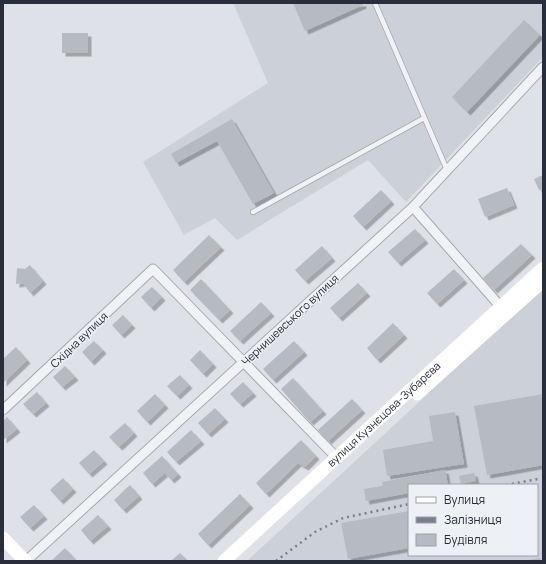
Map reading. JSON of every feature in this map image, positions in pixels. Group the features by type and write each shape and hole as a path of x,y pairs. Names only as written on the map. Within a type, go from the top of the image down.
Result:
{"main road":[{"name":"вулиця Кузнєцова-Зубарєва","path":"224,561 543,268"},
{"name":"вулиця Кузнєцова-Зубарєва","path":"237,561 543,281"},
{"path":"3,538 25,561"}],"street":[{"name":"Чернишевського вулиця","path":"25,561 413,207 543,67"},
{"path":"413,207 500,306"},
{"name":"Східна вулиця","path":"3,410 153,269 244,362"},
{"path":"244,362 336,457"}],"lane":[{"path":"375,3 447,171"},
{"path":"253,212 424,118"}],"shaded area":[{"path":"233,3 543,3 543,57 406,202 368,160 237,240 215,218 184,235 143,162 268,83"},
{"path":"543,290 543,561 247,561 510,318"}],"building":[{"path":"293,3 363,3 363,5 305,31"},
{"path":"524,20 540,35 467,112 452,97"},
{"path":"62,33 88,33 88,53 62,53"},
{"path":"232,119 274,193 253,204 217,141 176,163 171,154"},
{"path":"543,175 543,189 539,190 534,179"},
{"path":"507,188 514,205 485,217 478,199"},
{"path":"381,190 391,201 363,227 353,216"},
{"path":"415,229 425,240 398,263 388,252"},
{"path":"209,235 221,247 184,282 173,270"},
{"path":"521,244 532,255 494,290 483,278"},
{"path":"322,246 332,258 305,281 295,270"},
{"path":"30,265 43,281 30,293 23,283 16,284 17,268 25,269"},
{"path":"454,269 464,280 437,304 427,293"},
{"path":"201,279 230,310 219,320 190,290"},
{"path":"358,283 367,293 339,318 330,308"},
{"path":"152,287 162,297 151,308 141,297"},
{"path":"261,302 271,313 240,341 230,331"},
{"path":"123,315 132,325 121,335 112,325"},
{"path":"393,323 404,335 377,360 367,348"},
{"path":"94,341 103,350 91,362 82,352"},
{"path":"294,341 304,352 273,380 263,369"},
{"path":"16,347 27,360 3,383 3,359"},
{"path":"200,350 213,364 203,374 190,360"},
{"path":"65,366 75,377 62,387 53,377"},
{"path":"180,375 189,385 177,396 167,386"},
{"path":"293,378 323,411 310,422 281,389"},
{"path":"243,382 253,393 240,404 230,394"},
{"path":"37,392 46,403 33,414 23,404"},
{"path":"155,394 165,405 147,422 137,411"},
{"path":"543,394 543,465 487,475 474,406"},
{"path":"352,399 362,410 328,441 318,430"},
{"path":"215,408 225,419 208,434 198,423"},
{"path":"455,412 464,464 387,476 383,450 433,441 429,416"},
{"path":"7,417 17,429 3,440 3,421"},
{"path":"125,423 134,433 119,447 109,437"},
{"path":"191,430 201,441 176,462 167,452"},
{"path":"301,440 316,456 305,467 298,463 266,494 256,483"},
{"path":"94,450 104,461 89,474 79,463"},
{"path":"162,456 178,474 171,480 165,473 152,484 143,473"},
{"path":"445,470 448,484 408,484 408,493 366,501 364,489 382,486 382,482"},
{"path":"474,473 476,481 461,484 459,476"},
{"path":"63,478 73,489 60,501 50,490"},
{"path":"130,485 139,496 123,510 114,500"},
{"path":"240,494 250,505 208,545 198,534"},
{"path":"34,505 44,516 30,528 20,517"},
{"path":"408,511 408,548 348,559 341,523"},
{"path":"98,515 108,526 90,541 81,530"},
{"path":"65,548 77,561 52,561 52,560"},
{"path":"180,553 188,561 171,561"},
{"path":"540,558 541,561 528,561 528,560"}],"railway":[{"path":"511,484 538,479"},
{"path":"276,561 315,532 343,518 408,504"}]}
